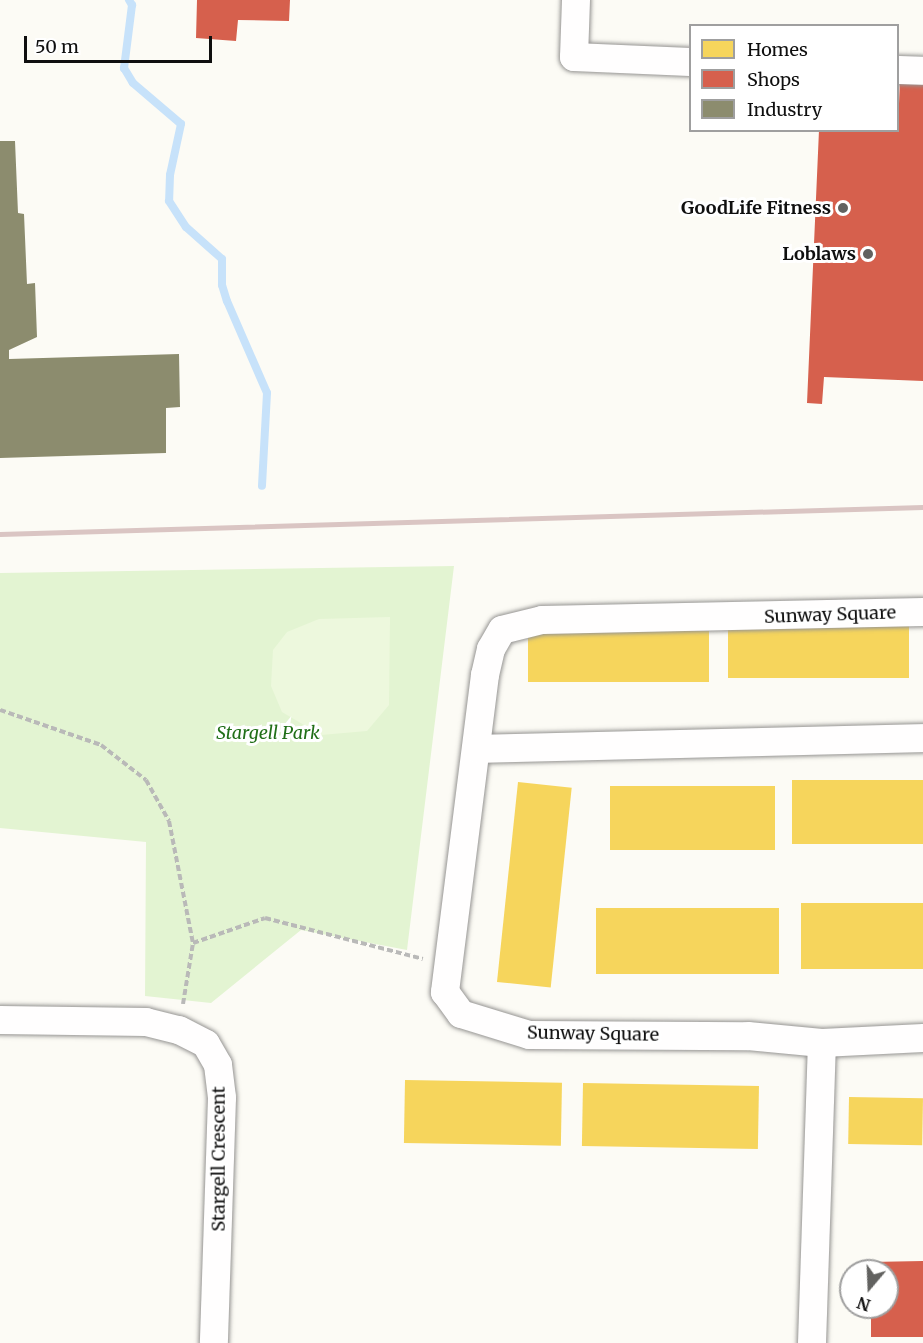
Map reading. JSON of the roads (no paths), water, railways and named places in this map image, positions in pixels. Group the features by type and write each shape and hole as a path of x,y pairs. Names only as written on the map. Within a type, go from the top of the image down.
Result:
{"street":[{"path":"576,0 574,57 689,62"},
{"path":"899,70 923,71"},
{"name":"Sunway Square","path":"923,612 542,620 502,630 491,650 485,675 478,749 445,992 461,1014 529,1035 748,1036 822,1042 923,1038"},
{"path":"478,749 923,738"},
{"name":"Stargell Crescent","path":"0,1020 146,1022 179,1030 206,1044 218,1065 221,1087 214,1343"},
{"path":"812,1343 822,1042"}],"waterway":[{"path":"129,0 132,5 124,68 133,83 181,124 170,175 169,201 186,227 222,259 222,285 227,301 267,393 262,486"}],"railway":[{"path":"0,534 923,507"}],"place":[{"name":"GoodLife Fitness","path":"843,208"},
{"name":"Loblaws","path":"868,254"}],"park label":[{"name":"Stargell Park","path":"268,733"}]}
